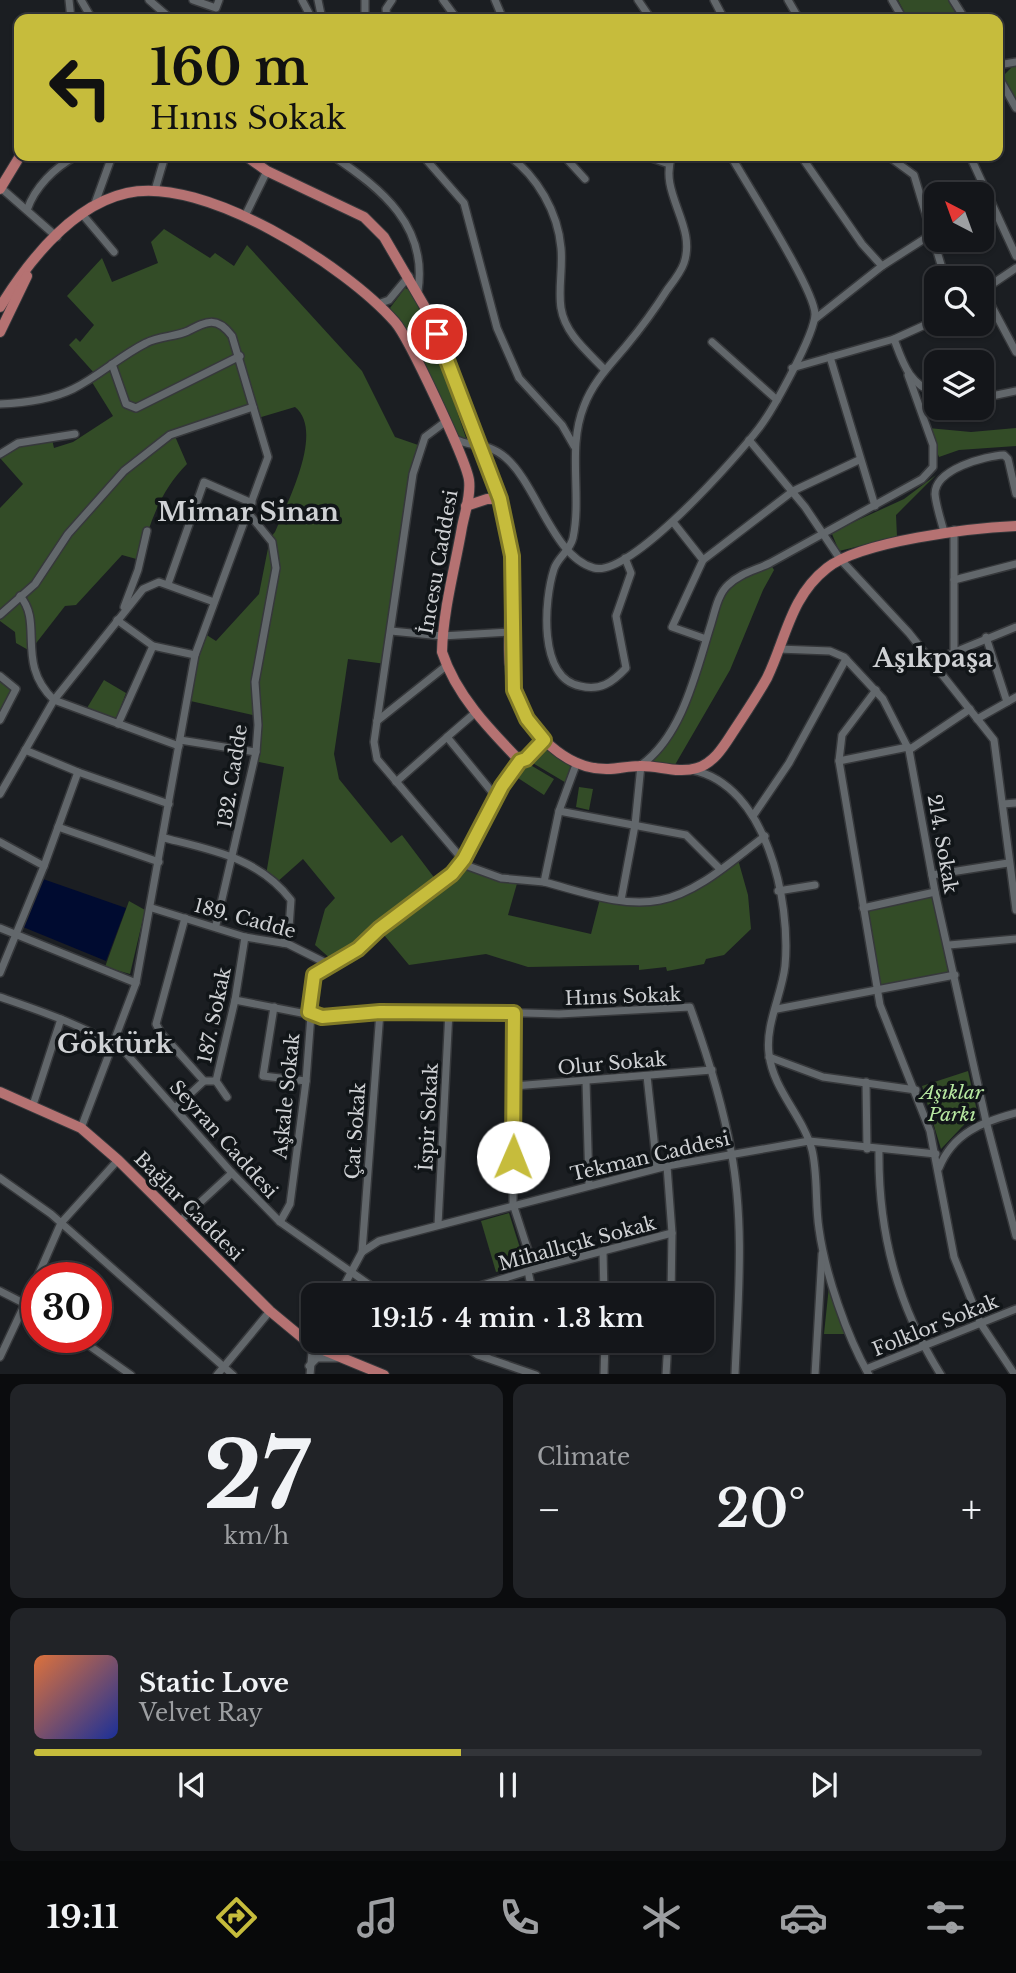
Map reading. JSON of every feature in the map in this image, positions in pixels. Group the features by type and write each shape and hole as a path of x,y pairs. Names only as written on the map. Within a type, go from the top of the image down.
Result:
{"main road":[{"path":"0,188 17,161"},
{"path":"253,161 267,171 364,217 384,237 418,291 500,499 512,556 511,632 514,690 527,719 544,740 577,762 600,769 641,765 689,770 704,765 716,755 754,699 800,596 827,568 840,559 949,531 1016,526"},
{"name":"İncesu Caddesi","path":"0,332 4,303 33,262 82,214 94,206 127,193 155,190 195,198 244,216 328,266 378,304 406,340 469,479 442,636 442,652 446,666 476,712 520,761"},
{"path":"466,506 487,499 500,499"},
{"name":"Bağlar Caddesi","path":"0,1091 81,1128 118,1160 270,1311 301,1335"},
{"name":"Bağlar Caddesi","path":"333,1353 384,1374"}],"street":[{"path":"149,0 165,14"},
{"path":"193,0 216,8 219,0"},
{"path":"1003,85 1016,108"},
{"path":"27,210 33,193 66,161"},
{"path":"94,206 110,161"},
{"path":"155,190 164,161"},
{"path":"340,161 364,177 409,225 418,252 418,291"},
{"path":"427,161 464,203 497,328 519,378 562,425 575,448"},
{"path":"516,161 528,170 546,199 561,245 561,310 575,339 605,370"},
{"path":"569,161 585,179"},
{"path":"625,558 631,572 617,616 626,668 614,681 597,688 577,686 562,678 551,661 548,597 555,566 568,551 573,538 575,448 584,405 605,370 628,344 684,265 688,245 687,232 672,191 671,161"},
{"path":"734,161 806,286 814,319"},
{"path":"804,161 862,244 882,266"},
{"path":"895,161 914,175 924,208"},
{"path":"972,161 1016,256"},
{"path":"244,216 267,171"},
{"path":"0,188 57,237"},
{"path":"82,214 114,252"},
{"path":"451,437 495,450 514,467 568,551 596,569 610,567 673,522 749,440 777,400 814,319 882,266 924,239"},
{"path":"994,282 1016,268"},
{"path":"378,304 389,300 409,276"},
{"path":"994,312 1016,352"},
{"path":"0,404 34,402 55,396 73,389 151,340 187,331 205,321 218,322 225,326 240,356 268,457 195,655 152,908 136,983 115,1045 81,1128"},
{"path":"792,368 894,339 924,325"},
{"path":"621,900 635,825 641,765 660,749 669,735 721,595 729,584 922,480 933,467 933,445 894,339"},
{"path":"712,342 777,400"},
{"path":"112,364 126,404 136,408 240,356"},
{"path":"830,357 875,506"},
{"path":"908,375 924,388"},
{"path":"994,396 1016,391"},
{"path":"0,615 3,604 20,596 43,575 68,534 124,471 170,435 253,407"},
{"path":"445,422 425,437 418,450 374,742 377,759 438,834 468,866 486,875 544,882 621,900 662,900 679,894 765,836"},
{"path":"0,454 18,443 75,434"},
{"path":"749,440 793,491 840,559 933,661 995,744 1016,910"},
{"path":"954,652 954,580 949,531 936,490 940,480 962,466 1004,455 1008,459 1016,494"},
{"path":"706,639 672,627 703,560 793,491 859,460"},
{"path":"169,584 204,482 252,503"},
{"name":"132. Cadde","path":"216,925 256,752 258,725 255,682 276,568 272,542 249,514"},
{"path":"673,522 703,560"},
{"path":"117,620 129,598 148,531"},
{"path":"954,580 1016,564"},
{"path":"0,794 54,700 143,589 159,582 214,602"},
{"path":"20,596 30,613 29,643 34,671 41,686 54,700 180,743 256,752"},
{"path":"117,620 153,646 195,655"},
{"path":"933,661 1016,626"},
{"path":"391,631 442,636 511,632"},
{"path":"986,637 1007,702"},
{"path":"118,724 153,646"},
{"path":"754,816 784,772 846,659 830,651 778,649"},
{"name":"214. Sokak","path":"846,659 876,690 897,722 908,749 935,892 986,1121 1016,1236"},
{"path":"377,721 446,666"},
{"path":"0,676 16,689 0,720"},
{"path":"876,690 842,735 839,761 877,990 936,1154 954,1258 981,1324 1015,1374"},
{"path":"977,719 1016,697"},
{"path":"839,761 908,749 970,709"},
{"path":"396,782 476,712"},
{"path":"447,737 496,798"},
{"path":"328,964 358,949 379,929 452,874 464,859 496,798 520,761 526,759 544,740"},
{"path":"25,750 169,804"},
{"path":"716,755 714,767 720,782"},
{"path":"544,882 559,811 577,762"},
{"path":"689,770 706,773 720,782 754,816 765,836 778,891 786,951 777,1009 769,1035 769,1057 780,1090 808,1141 822,1249 814,1374"},
{"path":"0,973 44,866 78,772"},
{"path":"1003,804 1016,803"},
{"path":"559,811 686,835 719,868"},
{"path":"58,827 159,862"},
{"path":"164,838 234,856 267,875 291,900 289,928 283,943"},
{"path":"0,842 44,866"},
{"path":"932,875 1008,863"},
{"path":"778,891 815,885"},
{"path":"863,908 935,892"},
{"name":"189. Cadde","path":"152,908 216,925 245,937 283,943 328,964"},
{"path":"185,918 156,1024 204,1081"},
{"path":"0,928 136,983"},
{"name":"187. Sokak","path":"227,1097 216,1081 235,1000 245,937"},
{"path":"949,946 1016,939"},
{"name":"Aşkale Sokak","path":"280,1222 290,1204 306,1081 309,1012 314,975 328,964"},
{"path":"777,1009 955,975"},
{"name":"Seyran Caddesi","path":"0,997 61,1019 124,1051 232,1173 280,1222 365,1283"},
{"name":"Hınıs Sokak","path":"235,1000 309,1012 322,1017 380,1012 559,1014 691,1007 712,1070 732,1153 739,1251 735,1374"},
{"path":"274,1007 263,1076 306,1081"},
{"name":"İspir Sokak","path":"438,1225 449,1011"},
{"name":"Çat Sokak","path":"362,1252 380,1012"},
{"path":"514,1013 513,1204 532,1283"},
{"path":"33,1105 61,1019"},
{"path":"769,1057 806,1073 915,1090"},
{"name":"Olur Sokak","path":"514,1086 712,1070"},
{"path":"647,1076 657,1168"},
{"path":"175,1108 204,1081 216,1081"},
{"path":"586,1081 589,1184"},
{"path":"866,1082 867,1149"},
{"path":"939,1169 945,1154 954,1143 975,1125 1016,1113"},
{"name":"Tekman Caddesi","path":"362,1252 379,1241 513,1204 657,1168 732,1153 808,1141 936,1154"},
{"path":"879,1150 879,1186 886,1241 894,1275 924,1347 941,1374"},
{"path":"44,1262 61,1223 118,1160"},
{"path":"667,1166 672,1233 671,1283"},
{"path":"180,1221 232,1173"},
{"path":"0,1178 61,1223 233,1374"},
{"name":"Mihallıçık Sokak","path":"489,1283 672,1233"},
{"path":"822,1249 868,1372"},
{"path":"603,1251 604,1283"},
{"path":"346,1283 362,1252"},
{"path":"0,1291 21,1301"},
{"name":"Folklor Sokak","path":"868,1372 1016,1309"},
{"path":"217,1374 270,1311"},
{"path":"0,1357 21,1313"},
{"path":"100,1353 131,1374"},
{"path":"310,1374 311,1353"},
{"path":"475,1353 508,1371 536,1374"},
{"path":"478,1355 485,1353"},
{"path":"604,1374 605,1353"},
{"path":"666,1374 667,1353"},
{"path":"309,1366 321,1357 344,1358"}],"green space":[{"path":"898,0 948,0 956,14 905,14"},
{"path":"1016,66 1016,102 1004,82 1005,74"},
{"path":"164,229 210,258 215,253 234,266 247,245 362,371 395,437 421,446 386,664 348,659 334,754 339,779 391,843 402,835 439,884 464,859 468,866 518,880 508,915 591,934 601,895 647,902 679,894 737,856 748,895 751,929 724,955 706,959 704,964 667,971 666,967 639,970 639,965 528,967 486,954 409,965 379,929 358,949 332,960 315,945 325,909 335,898 303,859 276,883 266,875 284,767 254,761 257,716 186,700 202,632 216,641 259,594 270,538 295,486 305,449 303,418 295,407 258,418 254,407 174,434 187,464 170,485 157,509 140,560 122,555 76,605 65,606 30,651 16,643 15,632 0,621 0,508 23,484 0,458 14,442 51,435 54,448 73,442 113,416 90,379 95,374 69,345 76,338 80,342 94,325 67,296 102,258 112,282 158,263 151,242"},
{"path":"405,288 410,290 430,332 466,438 463,439 451,430 405,329 390,308"},
{"path":"928,428 971,432 1016,428 1016,446 959,450 939,457"},
{"path":"936,475 896,515 897,537 839,551 832,534 834,531 904,499"},
{"path":"770,563 774,570 730,670 672,770 641,765 660,749 688,693 719,601 729,584"},
{"path":"0,676 15,686 0,720"},
{"path":"104,680 126,693 116,719 87,708"},
{"path":"544,740 577,762 568,784 526,759"},
{"path":"527,763 554,779 544,795 518,778"},
{"path":"579,787 593,789 589,810 576,807"},
{"path":"935,892 955,975 877,990 863,908"},
{"path":"129,901 145,910 130,974 105,967"},
{"name":"Aşıklar Parkı","path":"968,1071 977,1111 941,1149 922,1086"},
{"path":"509,1213 525,1264 496,1272 481,1221"},
{"path":"829,1286 845,1334 824,1334"}],"water":[{"path":"43,879 126,908 106,961 23,927"}],"district":[{"name":"Mimar Sinan","path":"248,512"},
{"name":"Aşıkpaşa","path":"933,658"},
{"name":"Göktürk","path":"115,1044"}],"route":[{"path":"437,334 500,499 512,556 511,654 514,690 527,719 544,740 526,759 520,761 502,786 464,859 452,874 379,929 358,949 321,968 314,975 309,1012 322,1017 380,1012 514,1013 513,1157"}]}
